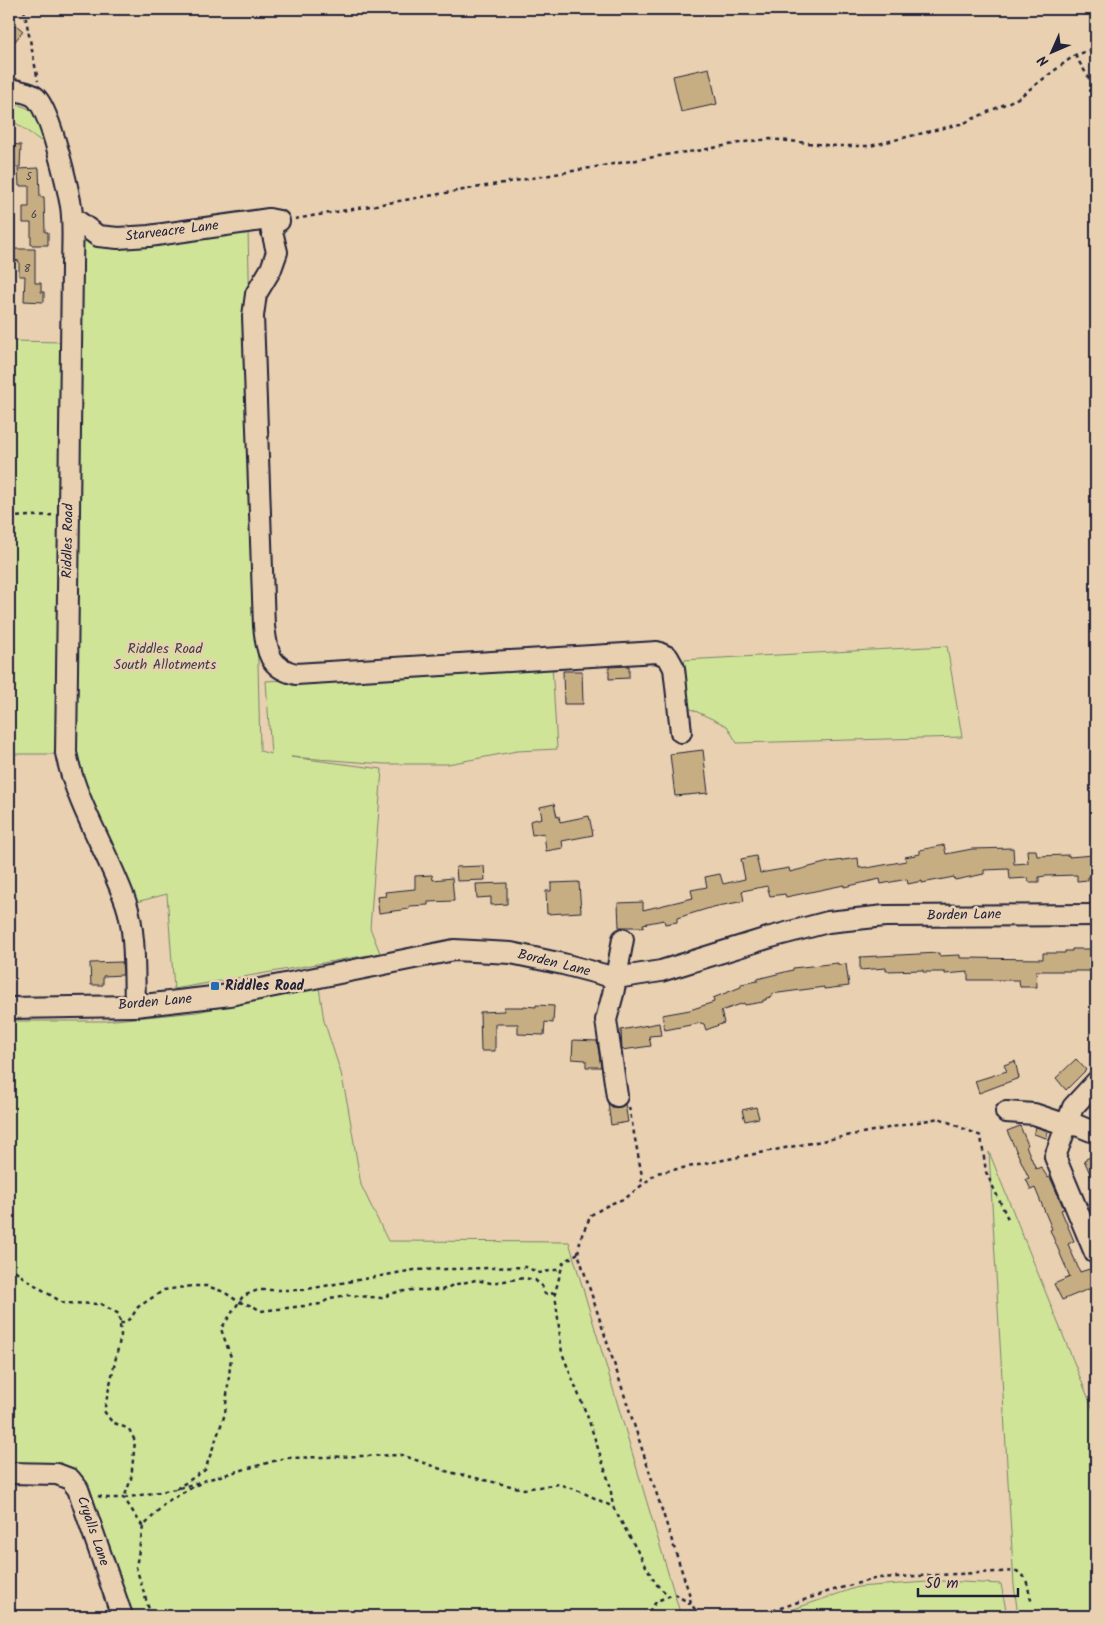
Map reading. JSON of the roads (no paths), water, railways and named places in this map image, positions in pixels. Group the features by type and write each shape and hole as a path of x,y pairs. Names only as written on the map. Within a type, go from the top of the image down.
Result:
{"street":[{"name":"Riddles Road","path":"9,89 23,92 36,98 43,108 51,128 71,205 66,753 69,767 91,826 127,904 132,928 135,1006"},
{"name":"Starveacre Lane","path":"72,217 98,236 118,238 274,220 277,252 271,269 256,294 253,316 264,626 267,651 285,672 296,674 657,652 668,657 674,668 681,732"},
{"name":"Borden Lane","path":"9,1008 135,1006 230,995 454,950 511,953 616,978 661,971 753,942 828,922 885,916 1096,914"},
{"path":"617,1096 606,1020 623,939"},
{"path":"1091,1255 1055,1156 1072,1107 1094,1088"},
{"path":"1006,1112 1034,1114 1068,1123 1096,1134"},
{"name":"Cryalls Lane","path":"9,1473 57,1474 70,1479 78,1489 122,1616"}],"place":[{"name":"Riddles Road","path":"215,986"}],"park label":[{"name":"Riddles Road South Allotments","path":"165,658"}]}
